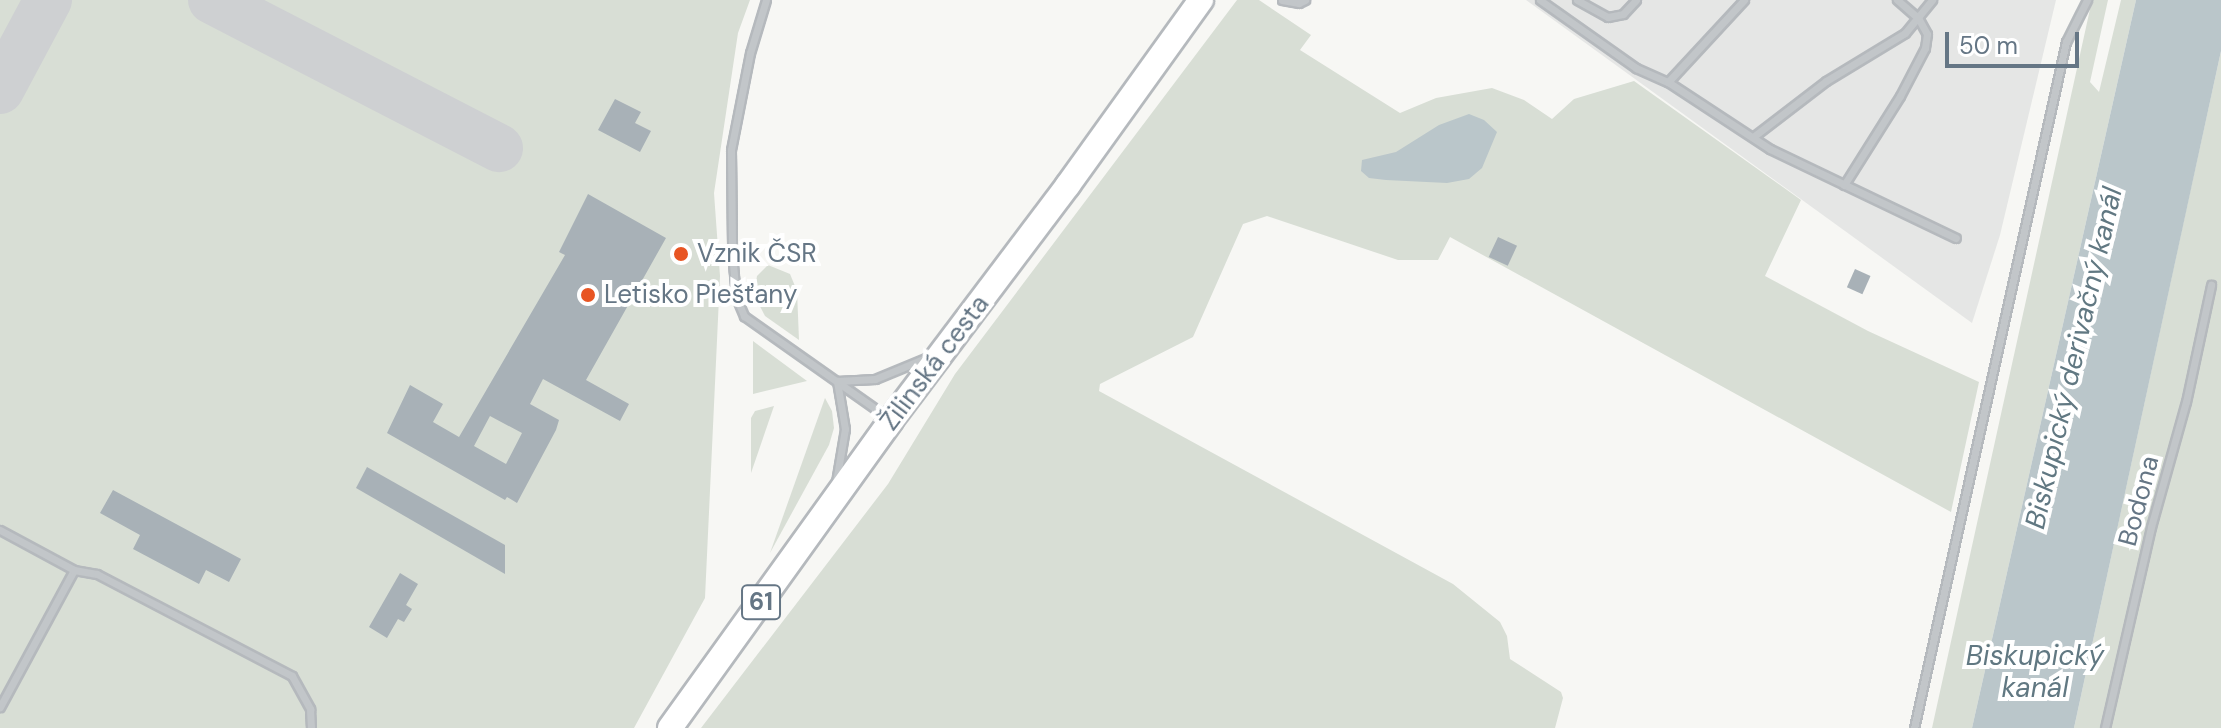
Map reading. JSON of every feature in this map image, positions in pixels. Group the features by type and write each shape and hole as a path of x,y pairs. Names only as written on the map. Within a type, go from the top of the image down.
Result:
{"main road":[{"name":"Žilinská cesta","path":"670,728 891,420 1201,0"}],"lane":[{"path":"766,0 750,53 731,150 736,297 744,316 891,420"},
{"path":"1282,0 1299,3 1305,0"},
{"path":"1540,0 1636,68 1668,82 1753,137 1844,185 1956,238"},
{"path":"1577,0 1608,17 1623,14 1636,0"},
{"path":"1668,82 1744,0"},
{"path":"1844,185 1917,66 1927,34 1918,18 1897,0"},
{"path":"1753,137 1826,81 1905,33 1932,0"},
{"path":"1914,728 2066,42 2087,0"},
{"name":"Bodona","path":"2105,728 2151,527 2186,402 2211,285"},
{"path":"837,381 875,379 946,348"},
{"path":"832,504 845,429 837,381"},
{"path":"0,530 74,570 97,574 292,676 310,709 311,728"},
{"path":"0,707 74,570"}],"shaded area":[{"path":"0,0 750,0 738,33 714,193 720,276 705,598 634,728 0,728"},
{"path":"1237,0 1259,0 1311,35 1300,50 1400,113 1436,98 1492,88 1524,100 1552,119 1574,99 1634,81 1801,200 1765,276 1868,331 1979,382 1951,512 1450,237 1438,260 1398,260 1267,216 1243,224 1193,337 1100,384 1099,391 1453,584 1500,622 1507,636 1510,659 1561,692 1563,698 1555,728 701,728 888,484 955,374"},
{"path":"1526,0 2056,0 2000,235 1972,323"},
{"path":"2092,0 2108,0 2090,82 2099,92 2121,0 2136,0 1972,728 1932,728"},
{"path":"2221,51 2221,728 2074,728 2191,188"},
{"path":"768,265 790,274 797,291 799,340 765,316 754,295 757,276"},
{"path":"753,341 807,381 753,394"},
{"path":"825,398 832,411 834,428 829,445 770,553"},
{"path":"774,406 751,473 751,418 755,411"}],"water":[{"name":"Biskupický kanál","path":"2136,0 2221,0 2221,51 2074,728 1972,728"},
{"path":"1469,114 1484,120 1497,132 1482,168 1469,179 1447,183 1386,180 1369,178 1361,171 1362,160 1396,152 1439,125"}],"building":[{"path":"615,99 641,112 635,123 651,131 640,152 598,130"},
{"path":"588,194 666,238 586,380 629,404 620,421 543,379 530,404 559,420 517,503 507,497 505,500 387,433 410,385 443,404 433,422 459,437 565,255 559,252","holes":["490,416 522,433 506,464 474,446"]},
{"path":"1498,237 1517,246 1508,266 1489,257"},
{"path":"1855,269 1871,276 1862,294 1847,287"},
{"path":"367,467 505,545 505,574 356,488"},
{"path":"113,490 241,559 229,582 206,570 199,584 133,549 140,535 100,513"},
{"path":"400,573 418,584 406,605 412,609 404,622 398,619 387,638 369,627"}],"taxiway":[{"path":"0,90 48,0"},
{"path":"212,0 499,148"}],"place":[{"name":"Vznik ČSR","path":"681,254"},
{"name":"Letisko Piešťany","path":"588,295"}],"water label":[{"name":"Biskupický derivačný kanál","path":"2074,358"}]}
